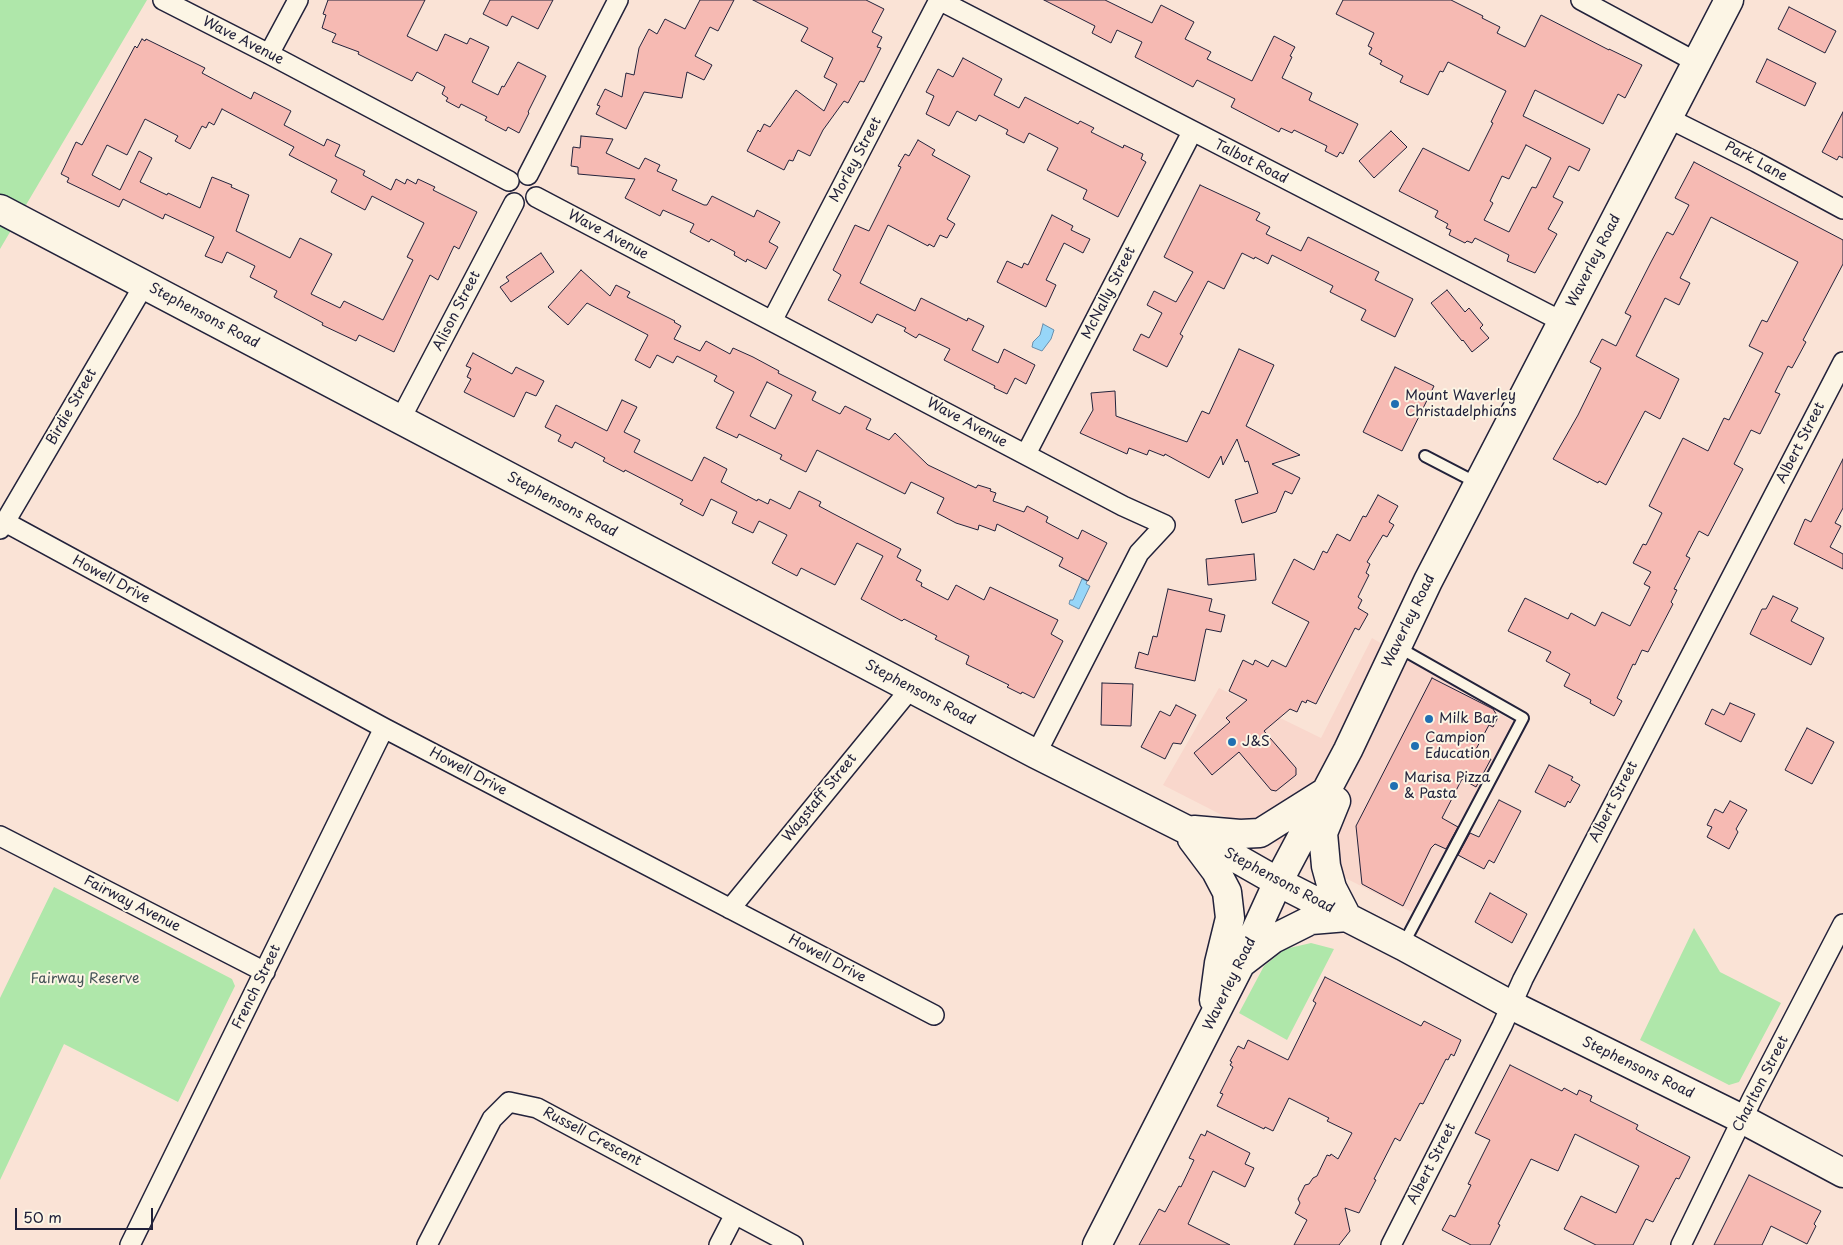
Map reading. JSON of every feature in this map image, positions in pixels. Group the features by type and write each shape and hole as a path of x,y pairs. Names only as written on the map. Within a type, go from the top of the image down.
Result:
{"main road":[{"name":"Waverley Road","path":"1097,1245 1240,965 1278,882 1324,792 1348,750 1396,646 1478,484 1728,0"},
{"name":"Stephensons Road","path":"0,209 1036,754 1185,829 1278,882 1403,946 1511,1005 1742,1119 1843,1173"},
{"path":"1240,965 1273,939 1311,920 1347,917 1332,888 1326,866 1323,833 1335,804 1348,750"},
{"path":"1185,829 1240,834 1260,833 1324,792"},
{"path":"1185,829 1216,871 1227,892 1230,918 1219,962 1211,1022"}],"street":[{"name":"Wave Avenue","path":"163,0 509,181"},
{"path":"269,54 298,0"},
{"path":"528,175 618,0"},
{"name":"Talbot Road","path":"939,0 1563,322"},
{"name":"Morley Street","path":"772,321 939,0"},
{"path":"1581,0 1696,62"},
{"name":"Park Lane","path":"1668,118 1756,162 1843,209"},
{"name":"McNally Street","path":"1026,454 1192,132"},
{"path":"517,174 528,175 536,182 538,188 536,196 528,204 514,203 506,189 509,181 517,174"},
{"name":"Wave Avenue","path":"536,196 1123,506 1165,526 1139,553 1036,754"},
{"name":"Alison Street","path":"400,420 514,203"},
{"name":"Birdie Street","path":"3,525 144,284"},
{"name":"Albert Street","path":"1391,1245 1532,961 1843,362"},
{"name":"Howell Drive","path":"3,525 384,728 934,1015"},
{"name":"Wagstaff Street","path":"730,908 911,688"},
{"name":"French Street","path":"130,1245 384,728"},
{"name":"Fairway Avenue","path":"0,836 265,972"},
{"name":"Charlton Street","path":"1681,1245 1742,1119 1843,924"},
{"name":"Russell Crescent","path":"427,1245 492,1119 509,1102 538,1108 735,1214"},
{"path":"719,1245 735,1214 793,1245"}],"lane":[{"path":"1425,456 1478,484"},
{"path":"1396,646 1523,718 1403,946"}],"shaded area":[{"path":"1372,638 1514,722 1412,912 1163,785 1219,688 1321,738"}],"green space":[{"path":"0,0 147,0 0,249"},
{"name":"Fairway Reserve","path":"54,887 232,979 235,986 178,1102 64,1044 0,1180 0,998"},
{"path":"1694,928 1720,972 1781,1003 1739,1082 1729,1085 1640,1040"},
{"path":"1311,943 1334,949 1287,1040 1239,1013 1264,966 1285,949"}],"water":[{"path":"1043,324 1054,330 1051,339 1042,351 1032,347 1033,342 1040,335"},
{"path":"1082,579 1087,581 1086,584 1090,586 1079,609 1069,604 1070,600 1073,600"}],"building":[{"path":"328,0 425,0 407,36 437,51 445,34 467,44 470,38 489,47 472,82 498,95 518,62 546,76 519,133 508,127 506,131 485,120 487,117 461,104 459,108 446,101 448,98 442,94 445,87 417,72 412,81 358,54 359,52 332,42 336,34 322,28 326,15 323,14"},
{"path":"490,0 553,0 538,29 512,16 507,26 483,14"},
{"path":"700,0 734,0 718,31 710,27 695,56 712,65 704,80 687,72 682,98 644,92 626,129 596,114 600,106 597,105 605,89 622,97 626,73 634,75 639,48 649,29 657,34 665,19 685,29"},
{"path":"753,0 866,0 884,9 872,32 882,37 877,47 881,48 864,82 860,81 848,103 844,101 823,130 810,156 798,150 793,161 789,160 784,170 747,151 758,130 760,132 764,124 770,127 796,90 824,111 837,84 824,77 833,58 801,41 808,28"},
{"path":"1044,0 1105,0 1152,23 1161,5 1194,22 1185,39 1211,52 1207,59 1252,81 1274,36 1295,47 1282,78 1312,93 1309,100 1358,124 1343,154 1340,152 1337,157 1325,151 1327,146 1294,130 1292,133 1281,128 1279,132 1231,107 1235,99 1197,80 1193,87 1135,57 1142,42 1117,30 1111,43 1092,33 1095,26"},
{"path":"1343,0 1451,0 1483,16 1482,18 1500,27 1497,33 1525,47 1541,15 1642,65 1625,98 1618,94 1603,124 1535,90 1523,116 1590,149 1579,171 1569,166 1553,197 1563,202 1548,229 1557,234 1535,273 1507,261 1509,255 1475,238 1472,243 1467,241 1465,243 1449,235 1451,230 1446,228 1448,224 1435,217 1438,211 1399,191 1423,148 1469,171 1493,123 1491,122 1506,91 1448,62 1443,72 1440,71 1428,95 1400,82 1403,76 1380,64 1382,61 1369,54 1372,48 1368,46 1374,33 1336,14","holes":["1526,145 1551,158 1536,188 1532,187 1509,232 1484,220 1493,203 1490,201 1502,176 1509,179"]},
{"path":"1789,7 1836,31 1825,53 1778,29"},
{"path":"142,39 145,41 146,39 205,68 202,73 251,99 254,92 291,111 284,125 324,146 327,139 340,145 335,156 365,171 363,175 391,190 396,179 405,184 407,179 416,184 418,179 435,187 433,190 477,212 459,249 454,246 438,280 430,275 394,352 359,335 356,341 322,325 323,323 274,297 277,291 250,277 255,266 227,252 222,263 205,256 214,237 165,214 163,219 123,199 119,207 67,182 69,178 61,174 76,142 82,145 135,46 137,48","holes":["222,109 294,147 289,155 337,180 331,192 365,210 372,196 424,223 407,257 413,260 383,320 344,301 340,308 311,294 332,254 300,238 290,258 236,231 249,195 231,187 232,185 212,177 200,208 140,182 152,158 139,151 120,190 92,175 107,145 127,155 145,119 178,136 175,141 190,149 202,126 206,128 209,122 214,125"]},
{"path":"963,58 1002,79 994,95 1019,108 1025,97 1078,124 1080,121 1094,128 1091,132 1123,148 1124,145 1143,154 1141,159 1146,162 1118,217 1083,199 1087,190 1047,170 1058,148 1029,133 1024,143 1006,134 1008,130 979,115 976,121 957,111 949,126 926,114 934,96 926,92 938,69 953,77"},
{"path":"1767,59 1816,83 1805,106 1756,82"},
{"path":"1843,112 1843,158 1839,156 1837,160 1822,152"},
{"path":"1391,131 1407,147 1374,178 1359,161"},
{"path":"581,136 613,139 606,153 639,169 645,158 660,165 657,171 677,180 672,190 704,205 707,205 712,196 754,217 757,210 780,222 769,242 778,247 766,269 747,259 746,262 734,255 735,252 711,239 709,242 690,232 694,224 663,210 660,216 625,198 635,179 578,174 578,167 571,166 573,147 580,148"},
{"path":"918,140 935,150 932,155 970,176 947,219 955,224 947,238 940,235 934,247 929,244 928,246 888,225 860,283 915,311 921,298 967,321 968,318 984,326 972,350 998,363 1004,349 1035,365 1026,384 1015,378 1007,394 944,360 950,349 919,334 916,338 904,331 906,328 877,314 872,323 828,300 841,275 833,270 855,225 869,231 901,167 898,166 905,154 909,156"},
{"path":"1694,162 1843,240 1843,264 1803,340 1806,342 1792,368 1788,366 1775,392 1780,394 1760,434 1751,430 1734,464 1743,469 1708,536 1699,531 1686,556 1690,558 1674,589 1677,590 1671,602 1673,604 1648,652 1642,650 1635,665 1633,664 1617,698 1622,701 1614,716 1590,703 1591,700 1564,686 1570,674 1546,661 1551,652 1508,631 1525,598 1568,619 1571,613 1595,626 1602,612 1630,626 1650,587 1644,584 1651,572 1633,563 1643,544 1646,545 1662,513 1649,506 1683,438 1708,451 1724,418 1729,420 1763,353 1749,346 1762,320 1767,322 1798,262 1711,217 1680,278 1690,283 1679,305 1665,298 1636,356 1679,379 1660,419 1645,411 1606,485 1599,481 1598,483 1553,459 1578,415 1601,368 1590,362 1602,339 1616,346 1631,316 1625,313 1651,262 1667,232 1673,235 1689,205 1675,198"},
{"path":"1200,185 1260,213 1256,220 1270,227 1266,234 1301,251 1308,237 1379,272 1375,280 1413,299 1395,337 1361,320 1366,310 1330,292 1333,286 1272,255 1268,264 1242,253 1224,289 1208,281 1180,334 1183,336 1167,367 1133,350 1141,334 1149,338 1162,313 1147,305 1154,291 1176,302 1193,272 1164,257"},
{"path":"1052,215 1073,226 1071,230 1090,239 1083,253 1064,243 1046,280 1056,285 1046,307 997,282 1007,261 1022,268 1024,263 1028,265"},
{"path":"541,253 554,272 511,302 500,287 509,281 506,277"},
{"path":"581,270 610,296 616,285 630,292 627,297 675,321 681,326 674,339 700,351 706,341 730,354 733,348 753,357 779,371 778,373 816,392 812,400 840,414 845,406 871,419 866,429 889,440 895,433 928,465 976,488 978,485 991,489 990,491 996,493 993,501 1024,512 1027,506 1048,517 1046,522 1078,539 1082,530 1107,543 1088,581 1059,566 1063,558 997,524 995,531 979,525 978,530 956,523 937,513 944,498 911,482 905,494 817,450 806,472 780,459 782,455 739,434 737,438 716,428 734,392 714,381 717,376 677,356 673,363 657,355 650,368 635,360 648,335 587,303 568,325 548,307","holes":["767,382 792,395 775,429 750,416"]},
{"path":"1447,290 1465,312 1469,308 1483,325 1480,328 1489,338 1472,352 1431,303"},
{"path":"1239,349 1274,365 1246,426 1300,455 1272,464 1300,478 1292,494 1285,491 1276,512 1242,523 1235,500 1258,493 1248,461 1245,462 1237,439 1223,465 1221,456 1209,478 1165,454 1164,456 1149,450 1147,455 1129,448 1127,454 1080,433 1093,410 1091,393 1115,391 1116,416 1187,442 1202,411 1209,414"},
{"path":"473,353 512,374 516,367 544,381 536,396 526,392 514,417 464,392 471,379 467,377 471,368 466,366"},
{"path":"1395,367 1434,386 1402,451 1363,432"},
{"path":"622,400 637,407 624,432 640,440 634,452 692,481 704,457 727,469 721,482 757,501 758,499 768,504 770,499 790,509 799,491 821,502 819,506 901,549 897,557 921,570 916,580 922,583 921,586 948,600 956,585 984,600 990,587 1058,620 1051,634 1063,641 1034,698 1007,687 1009,685 966,664 969,656 935,639 937,636 904,619 902,621 861,599 883,556 857,543 835,585 801,568 797,576 772,563 787,535 759,521 753,533 732,523 737,512 711,499 703,516 680,504 683,500 625,470 624,472 603,461 605,458 575,442 572,448 558,441 561,435 545,427 556,405 607,431"},
{"path":"1843,459 1843,508 1835,523 1841,526 1830,547 1843,554 1843,569 1794,544 1805,519 1811,522"},
{"path":"1378,495 1398,506 1389,522 1394,525 1387,537 1383,535 1367,562 1370,564 1366,573 1369,575 1358,597 1362,600 1358,608 1368,614 1359,630 1355,628 1316,704 1307,700 1306,703 1302,701 1297,712 1290,709 1264,731 1296,768 1296,775 1276,791 1271,790 1239,752 1212,775 1194,753 1230,722 1226,718 1247,700 1229,691 1243,660 1253,665 1255,660 1268,667 1272,660 1286,667 1309,622 1272,603 1294,559 1314,570 1323,551 1327,553 1337,534 1350,541 1363,516 1366,517"},
{"path":"1254,554 1256,580 1208,585 1206,559"},
{"path":"1168,589 1212,599 1209,611 1225,615 1221,632 1206,629 1195,681 1135,668 1139,652 1148,655 1153,636 1157,637"},
{"path":"1773,596 1798,608 1791,621 1824,638 1811,665 1750,634 1762,609 1766,609"},
{"path":"1432,678 1493,709 1498,717 1493,727 1489,725 1475,751 1491,759 1476,787 1462,779 1442,818 1458,827 1446,849 1435,844 1431,848 1403,906 1362,884 1356,826"},
{"path":"1102,683 1133,684 1131,726 1101,725"},
{"path":"1730,703 1755,714 1741,742 1705,724 1712,709 1724,715"},
{"path":"1176,705 1196,715 1181,744 1173,743 1165,759 1141,747 1160,711 1170,716"},
{"path":"1807,728 1834,742 1812,784 1785,770"},
{"path":"1549,765 1573,777 1571,780 1580,785 1570,803 1568,801 1565,807 1535,792"},
{"path":"1499,800 1521,811 1494,863 1489,860 1484,869 1458,855 1470,833 1479,837"},
{"path":"1730,801 1747,810 1736,829 1738,832 1729,849 1707,837 1712,827 1707,825 1715,809 1723,813"},
{"path":"1490,893 1527,914 1512,943 1475,922"},
{"path":"1325,977 1421,1026 1424,1021 1461,1040 1454,1056 1451,1054 1448,1060 1446,1059 1423,1104 1420,1103 1400,1141 1395,1138 1359,1213 1345,1208 1350,1231 1339,1245 1294,1245 1307,1220 1295,1213 1300,1203 1298,1199 1305,1185 1309,1184 1317,1176 1327,1155 1330,1156 1331,1154 1338,1159 1352,1133 1327,1121 1329,1118 1289,1098 1273,1131 1265,1127 1264,1129 1217,1106 1223,1094 1220,1093 1233,1067 1230,1065 1232,1062 1230,1061 1238,1046 1244,1049 1248,1040 1288,1060 1316,1003 1313,1001"},
{"path":"1510,1065 1562,1091 1564,1088 1577,1095 1579,1090 1592,1096 1590,1101 1638,1125 1636,1129 1639,1131 1690,1157 1679,1179 1676,1178 1653,1222 1646,1219 1633,1245 1596,1245 1564,1229 1581,1196 1616,1213 1639,1166 1575,1134 1558,1171 1531,1159 1498,1224 1500,1225 1490,1245 1471,1245 1442,1230 1450,1215 1455,1217 1471,1185 1468,1184 1490,1140 1475,1133"},
{"path":"1207,1131 1250,1153 1245,1164 1254,1168 1245,1187 1213,1171 1188,1224 1230,1245 1139,1245 1159,1209 1165,1212 1179,1186 1181,1187 1194,1160 1189,1158 1201,1134 1205,1136"},
{"path":"1749,1175 1821,1211 1807,1244 1771,1226 1762,1245 1714,1245"}],"place":[{"name":"Mount Waverley Christadelphians","path":"1395,404"},
{"name":"Milk Bar","path":"1429,719"},
{"name":"J&S","path":"1232,742"},
{"name":"Campion Education","path":"1415,746"},
{"name":"Marisa Pizza & Pasta","path":"1394,786"}]}
